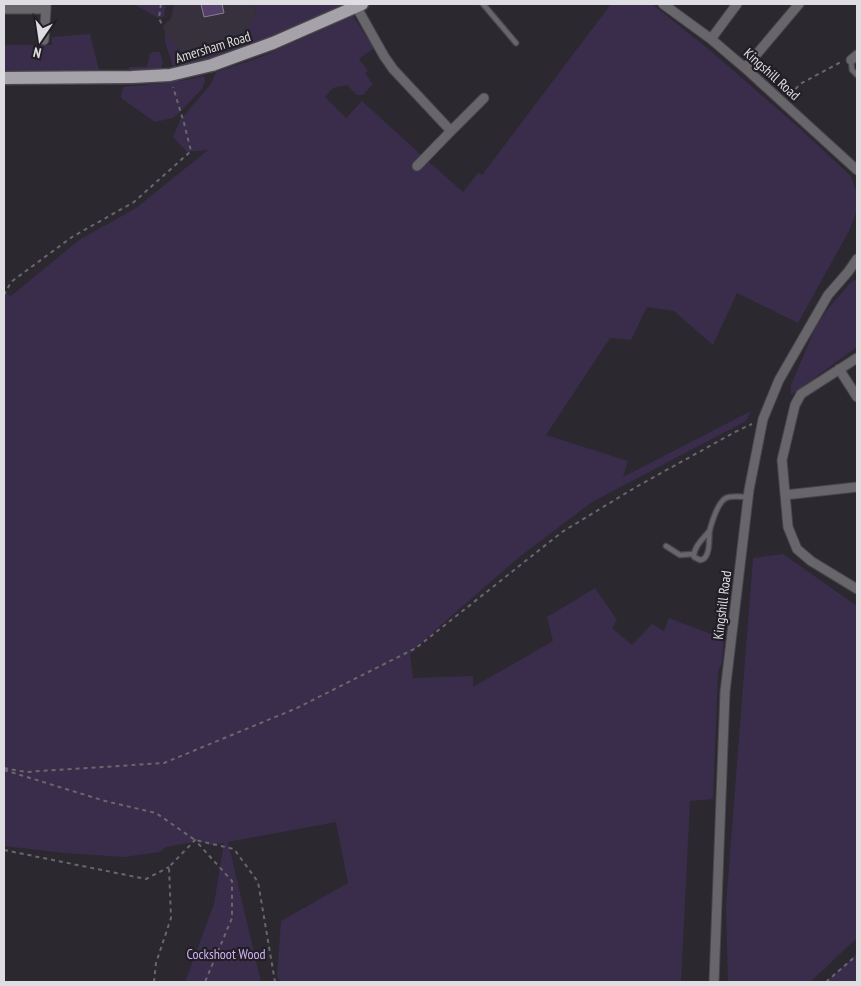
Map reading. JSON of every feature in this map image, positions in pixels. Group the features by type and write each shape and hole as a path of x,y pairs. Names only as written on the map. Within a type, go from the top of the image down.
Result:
{"main road":[{"name":"Amersham Road","path":"4,78 170,75 212,66 359,5"}],"street":[{"name":"Kingshill Road","path":"663,4 711,39 745,68 857,170"},
{"path":"711,39 737,4"},
{"path":"745,68 799,4"},
{"path":"359,5 384,56 451,132"},
{"path":"4,9 46,7 44,40"},
{"path":"417,166 484,98"},
{"name":"Kingshill Road","path":"714,982 725,692 749,497 763,419 779,380 828,295 857,259"},
{"path":"857,358 802,394 795,405 782,460 788,527 797,549 811,561 857,589"},
{"path":"839,369 857,397"},
{"path":"785,495 857,487"}],"lane":[{"path":"483,4 516,43"},
{"path":"854,58 852,70 857,76"},
{"path":"693,554 694,557 704,560 710,530 722,500 732,497 749,497"},
{"path":"693,554 710,530"},
{"path":"666,546 680,555 693,554"}],"path":[{"path":"161,4 159,18 162,25"},
{"path":"783,103 800,84 838,63 854,58"},
{"path":"4,295 11,282 72,237 134,202 191,151 170,75"},
{"path":"4,769 26,772 164,763 297,708 416,648 562,532 653,478 735,432 763,419"},
{"path":"4,769 105,801 156,813 195,840 232,881 232,918 206,982"},
{"path":"4,850 146,879 169,866 195,840"},
{"path":"195,840 234,849 258,882 275,982"},
{"path":"154,982 156,963 171,918 169,866"},
{"path":"826,982 857,956"}],"shaded area":[{"path":"174,4 253,4 256,12 253,22 233,41 218,48 179,50 165,33 163,26 171,19"}],"green space":[{"path":"134,4 166,4 164,17 158,18"},
{"path":"253,4 344,4 264,39 201,62 173,66 165,42 165,33 179,50 203,49 226,44 248,27 256,12"},
{"name":"Cockshoot Wood","path":"611,4 652,4 711,51 851,176 857,194 857,210 849,231 798,323 737,293 713,345 674,311 647,307 631,340 610,338 546,435 628,461 623,477 751,411 746,421 592,502 518,558 410,654 413,678 473,676 473,687 553,641 547,617 595,588 617,620 612,628 632,645 652,624 664,631 669,618 724,639 722,663 718,672 713,799 690,801 681,982 281,982 277,977 281,921 348,883 336,822 228,842 261,982 185,982 214,904 224,843 210,845 199,841 166,847 160,852 124,857 4,846 4,294 11,296 79,240 136,208 208,150 187,152 173,137 180,120 211,84 216,72 258,58 353,16 374,48 359,59 368,71 365,73 373,84 363,95 357,95 347,85 333,88 325,97 346,118 362,101 463,192 478,173 482,175"},
{"path":"90,34 99,70 4,70 4,45 52,45 52,37"},
{"path":"160,52 163,62 161,69 139,72 129,71 129,67 147,67 150,54"},
{"path":"204,76 205,81 202,89 173,118 155,122 121,98 123,87 174,82"},
{"path":"857,279 857,347 791,395 791,385 816,326 851,282"},
{"path":"783,554 857,606 857,938 810,982 728,982 726,905 753,558"},
{"path":"857,954 857,982 826,982"}],"building":[{"path":"201,4 222,4 224,13 204,17"}]}
